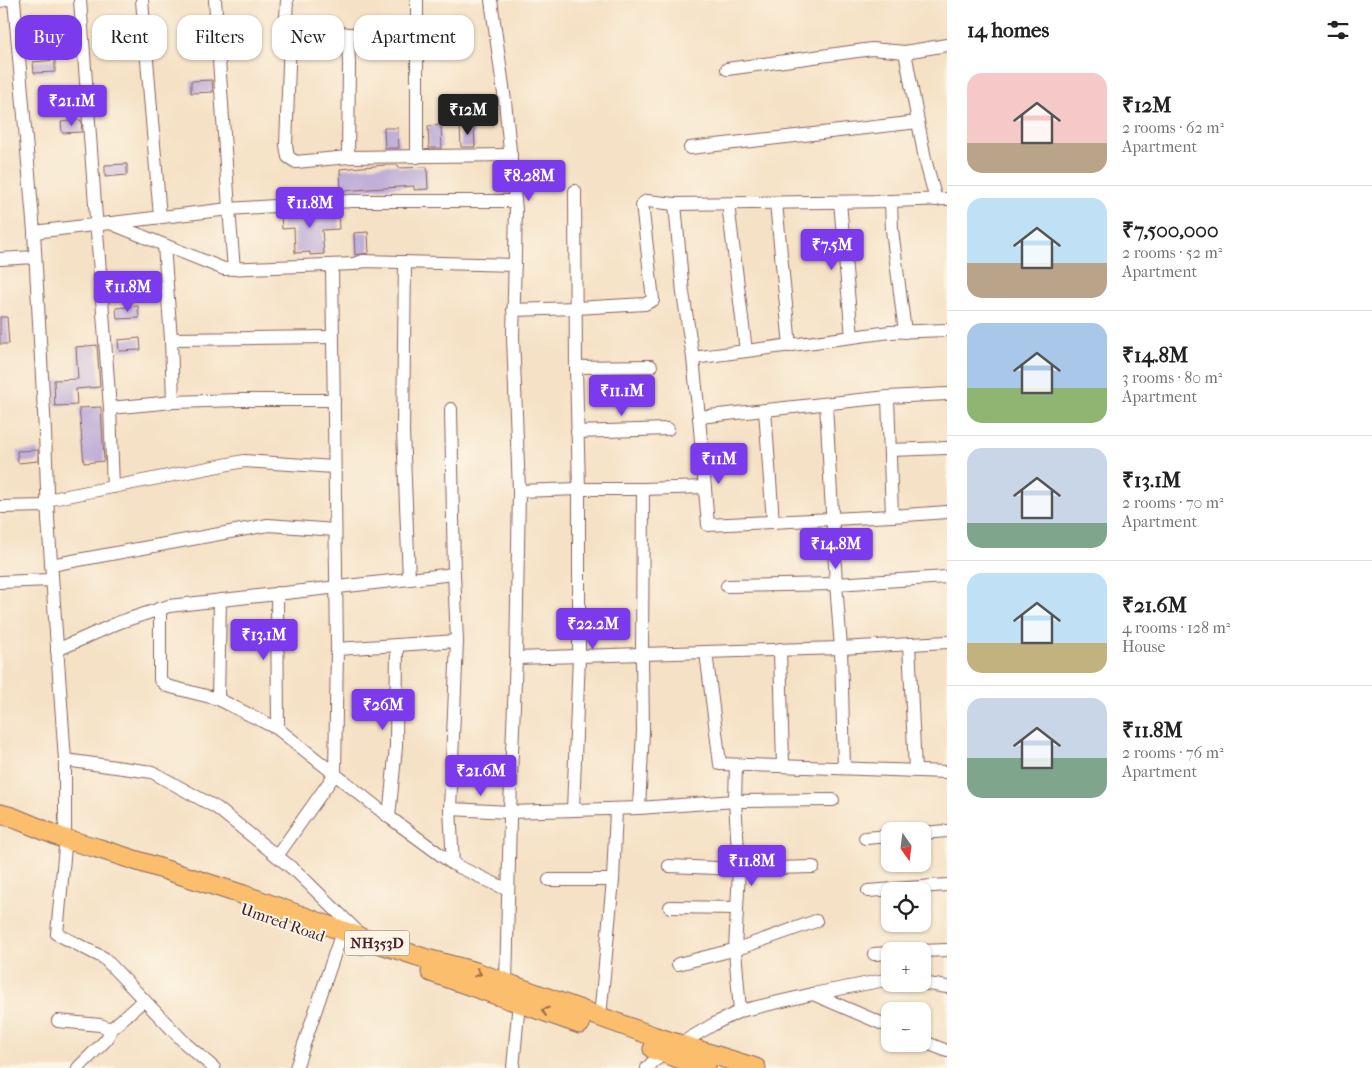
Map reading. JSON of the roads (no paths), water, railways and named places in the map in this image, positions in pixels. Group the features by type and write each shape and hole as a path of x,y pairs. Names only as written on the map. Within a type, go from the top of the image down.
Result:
{"highway":[{"name":"NH353D","path":"0,814 12,817 65,843"},
{"name":"NH353D","path":"0,826 65,843 97,848 244,895 341,936 519,1002 673,1049 756,1068"},
{"name":"NH353D","path":"363,944 476,972 600,1017 673,1049 706,1068"}],"street":[{"path":"0,1 5,0"},
{"path":"14,0 34,232 46,431 51,580 66,760 65,843 56,934 104,958 186,1044 214,1068"},
{"path":"80,0 110,408 113,487"},
{"path":"142,0 160,217"},
{"path":"215,0 234,269"},
{"path":"288,0 286,18 290,39 286,145 288,157 296,162 348,157 511,155"},
{"path":"417,0 417,157"},
{"path":"491,0 505,101 516,210 513,337 519,491 506,984"},
{"path":"344,33 354,35"},
{"path":"348,34 348,157"},
{"path":"726,69 872,49 905,52 947,45"},
{"path":"513,310 645,304 653,300 642,204 647,201 675,204 728,204 941,199 925,159 905,52"},
{"path":"690,148 918,122"},
{"path":"573,810 579,656 575,191"},
{"path":"34,232 229,209 351,201 515,200"},
{"path":"891,201 892,230 905,332"},
{"path":"840,202 852,337"},
{"path":"776,203 790,346"},
{"path":"675,204 683,293 700,417 708,525 947,512"},
{"path":"728,204 746,352"},
{"path":"110,223 224,269 354,264 362,261 515,265"},
{"path":"164,245 171,339 173,402"},
{"path":"0,259 35,257"},
{"path":"405,262 403,432 409,578"},
{"path":"277,856 334,774 337,649 332,265"},
{"path":"693,358 890,332 947,330"},
{"path":"171,339 333,337"},
{"path":"576,367 651,366"},
{"path":"700,417 888,397 947,394"},
{"path":"888,397 892,516"},
{"path":"110,408 173,402 334,400"},
{"path":"826,404 841,648 844,768"},
{"path":"451,409 457,641 450,809 453,864"},
{"path":"765,410 773,522"},
{"path":"577,432 668,429"},
{"path":"890,450 947,448"},
{"path":"0,507 47,503 113,487 244,461 334,467"},
{"path":"519,491 705,486"},
{"path":"639,808 643,731 643,488"},
{"path":"51,564 268,525 335,530"},
{"path":"57,650 120,622 169,606 454,574"},
{"path":"726,586 836,584 947,577"},
{"path":"0,582 51,580"},
{"path":"277,594 278,729"},
{"path":"218,699 220,600"},
{"path":"160,608 160,680 167,686 218,699 278,729 389,817 453,864 508,890"},
{"path":"337,649 457,641"},
{"path":"516,658 841,648 947,642"},
{"path":"909,644 915,770"},
{"path":"389,817 396,747 397,645"},
{"path":"780,649 783,766"},
{"path":"706,652 720,764 947,772"},
{"path":"66,760 152,772 217,808 298,873 363,944"},
{"path":"736,765 735,801 739,869 735,950 740,1011"},
{"path":"450,809 510,812 616,810 735,801 833,800"},
{"path":"600,1017 613,880 616,810"},
{"path":"931,832 947,831"},
{"path":"865,838 881,837"},
{"path":"669,866 739,869 813,867"},
{"path":"549,880 613,880"},
{"path":"868,891 947,885"},
{"path":"670,907 737,908"},
{"path":"678,964 735,950 816,921"},
{"path":"299,1067 341,936"},
{"path":"931,951 947,950"},
{"path":"874,954 881,954"},
{"path":"647,1068 673,1049 714,1024 740,1011 881,981"},
{"path":"931,984 947,987"},
{"path":"813,994 881,1023"},
{"path":"78,1068 106,1039 111,1030 144,1000"},
{"path":"513,1068 519,1002"},
{"path":"58,1021 100,1025 111,1030"},
{"path":"931,1045 947,1052"}]}
